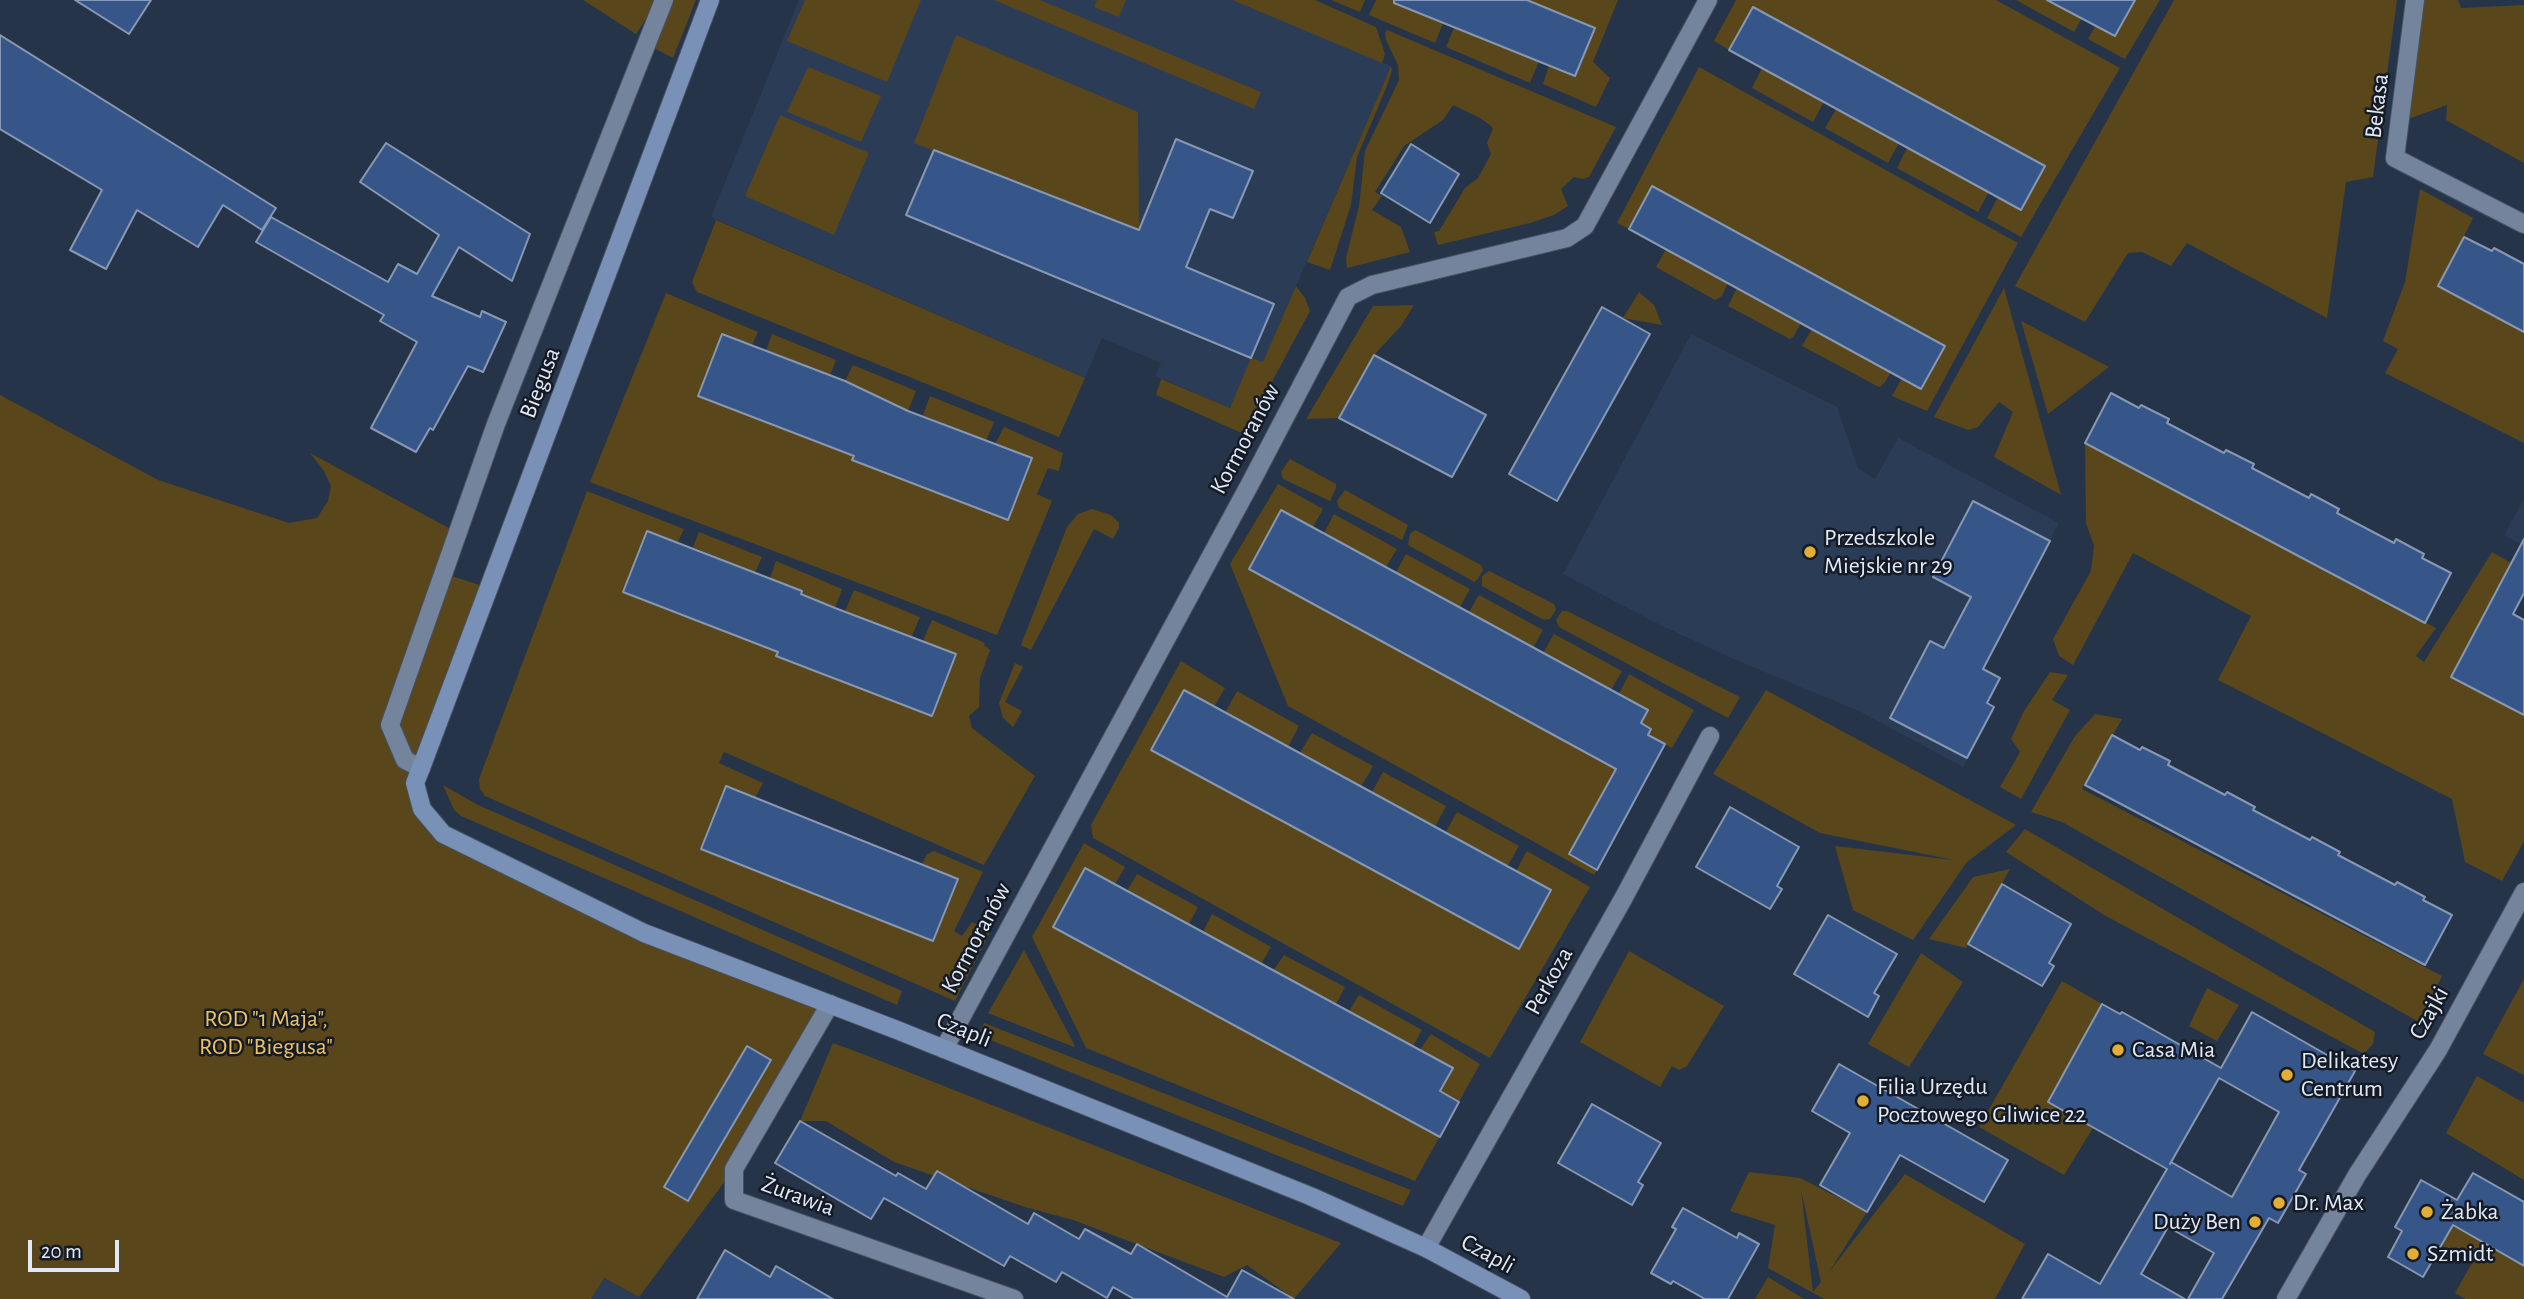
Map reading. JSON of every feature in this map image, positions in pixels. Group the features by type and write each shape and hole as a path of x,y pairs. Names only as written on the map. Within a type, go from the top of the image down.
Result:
{"street":[{"path":"418,776 405,760 390,725 491,436 664,0"},
{"name":"Biegusa","path":"418,776 710,0"},
{"name":"Kormoranów","path":"944,1049 1250,484 1348,296 1372,285 1567,238 1585,226 1708,0"},
{"name":"Bekasa","path":"2415,0 2395,158 2524,224"},
{"name":"Perkoza","path":"1426,1248 1623,899 1710,736"},
{"name":"Czapli","path":"418,776 422,809 443,834 644,933 944,1049 1310,1196 1426,1248 1521,1299"},
{"name":"Czajki","path":"2286,1299 2357,1175 2438,1050 2524,892"},
{"name":"Żurawia","path":"830,1004 734,1169 734,1200 1014,1299"}],"shaded area":[{"path":"799,0 1232,0 1391,66 1263,363 1251,359 1230,408 1155,376 1161,363 1102,338 1085,378 711,217"},
{"name":"Przedszkole Miejskie nr 29","path":"1691,334 1837,407 1858,468 1875,479 1898,438 2059,523 1984,668 2000,678 1987,702 1994,707 1963,767 1861,712 1736,660 1654,622 1563,574"},
{"path":"2524,499 2524,546 2504,535"},
{"path":"603,1278 642,1299 591,1299"}],"green space":[{"path":"583,0 658,0 636,34"},
{"path":"664,0 696,0 673,58 646,44"},
{"path":"805,0 921,0 887,82 787,41"},
{"path":"994,0 1040,0 1261,92 1254,109"},
{"path":"1097,0 1126,0 1119,17 1094,7"},
{"path":"1232,0 1315,0 1376,27 1385,54 1382,63"},
{"path":"1331,0 1365,0 1360,12"},
{"path":"1376,0 1395,0 1444,21 1435,43 1369,15"},
{"path":"1527,0 1618,0 1593,62 1610,78 1596,107 1543,84 1549,65 1594,28"},
{"path":"1736,0 1996,0 2120,68 2021,237 1987,218 1998,197 2021,209 2045,166 1753,7 1729,50 1714,41"},
{"path":"2016,0 2049,0 2082,18 2074,32"},
{"path":"2135,0 2160,0 2125,59 2088,39 2096,25"},
{"path":"2174,0 2397,0 2373,177 2346,182 2327,318 2187,243 2171,266 2142,252 2128,253 2085,322 2015,286"},
{"path":"2415,0 2458,0 2461,8 2524,5 2524,163 2446,120 2447,105 2400,122"},
{"path":"1455,25 1539,61 1530,83 1446,47"},
{"path":"1387,30 1616,127 1589,177 1574,177 1561,189 1568,206 1554,215 1530,223 1438,245 1434,232 1439,231 1465,188 1478,178 1491,154 1487,143 1493,129 1491,126 1453,105 1443,120 1404,146 1375,192 1382,196 1372,210 1401,227 1410,252 1347,268 1346,258 1359,206 1365,151 1399,80 1398,65 1386,40"},
{"path":"956,35 1138,112 1139,230 914,143"},
{"path":"1391,66 1387,86 1357,157 1351,205 1330,270 1307,262"},
{"path":"808,67 881,96 861,142 787,112"},
{"path":"1699,67 2018,243 1927,411 1892,396 1902,378 1921,388 1945,345 1653,186 1629,229 1617,223"},
{"path":"1762,68 1824,102 1813,122 1752,88"},
{"path":"1837,108 1899,143 1888,163 1825,128"},
{"path":"780,115 869,153 834,235 745,196"},
{"path":"1907,148 1989,192 1978,212 1897,168"},
{"path":"2420,189 2473,218 2438,287 2524,332 2524,443 2385,373 2398,349 2383,341 2405,282"},
{"path":"716,220 1085,378 1059,437 697,292 692,282"},
{"path":"1666,249 1728,283 1722,296 1715,300 1656,267"},
{"path":"1296,286 1310,311 1244,434 1156,395 1161,379 1230,408 1251,358 1263,362"},
{"path":"1737,288 1801,323 1794,336 1790,339 1728,306"},
{"path":"2004,288 2061,495 1994,457 2013,412 1999,402 1978,427 1968,430 1934,417"},
{"path":"1639,292 1654,305 1662,325 1623,318"},
{"path":"666,293 758,332 752,345 722,334 698,396 854,456 853,460 1008,520 1032,458 995,444 1004,427 1063,453 1059,471 1048,468 1037,494 1052,501 997,635 590,482"},
{"path":"1414,305 1401,326 1374,355 1339,418 1306,419 1373,306"},
{"path":"2021,321 2109,367 2048,414"},
{"path":"1812,329 1891,372 1885,382 1880,387 1877,386 1802,346"},
{"path":"772,334 836,360 830,376 766,351"},
{"path":"853,365 916,391 908,411 845,381"},
{"name":"ROD \"1 Maja\", ROD \"Biegusa\"","path":"0,395 158,480 289,523 317,518 328,501 331,486 324,471 310,453 456,532 442,573 489,588 416,783 443,834 538,880 830,1004 734,1169 639,1297 604,1278 591,1299 0,1299"},
{"path":"930,396 994,422 986,441 923,415"},
{"path":"2085,443 2436,628 2416,656 2424,662 2492,552 2511,563 2452,676 2524,715 2524,841 2502,881 2465,862 2452,799 2218,680 2251,616 2133,553 2073,665 2059,656 2053,639 2091,571 2094,546 2086,523"},
{"path":"1290,459 1336,484 1330,501 1283,479 1281,472"},
{"path":"1278,484 1323,509 1313,527 1281,510 1616,769 1569,854 1597,870 1594,875 1288,706 1230,564"},
{"path":"1345,490 1408,525 1402,540 1339,508 1337,501"},
{"path":"587,491 684,529 678,542 647,531 624,592 931,716 955,654 923,641 932,620 985,643 990,650 980,678 979,707 969,716 972,728 1035,776 984,865 724,752 719,763 763,783 755,798 726,787 701,848 933,941 958,879 922,864 927,854 934,851 983,872 954,931 962,936 972,922 990,932 955,1001 485,796 480,789 479,779"},
{"path":"1092,509 1111,515 1119,523 1119,528 1113,539 1094,529 1031,650 1021,645 1067,527 1078,514"},
{"path":"1334,514 1397,549 1386,567 1324,533"},
{"path":"1415,530 1481,565 1483,570 1477,580 1474,582 1408,545 1410,534"},
{"path":"699,532 762,557 755,573 693,547"},
{"path":"1406,554 1470,589 1460,607 1396,572"},
{"path":"776,561 842,589 835,608 770,578"},
{"path":"1489,571 1554,604 1556,610 1550,619 1544,620 1482,586 1482,576"},
{"path":"854,590 920,617 911,638 845,611"},
{"path":"1479,595 1543,630 1533,648 1469,612"},
{"path":"1562,611 1567,611 1740,697 1728,718 1559,627 1556,620"},
{"path":"1554,634 1622,671 1611,690 1543,653"},
{"path":"1181,661 1225,688 1214,707 1183,691 1152,750 1518,949 1516,871 1527,851 1590,887 1490,1058 1093,838 1091,825"},
{"path":"1015,663 1023,667 1005,702 1022,711 1013,727 1003,718 999,703"},
{"path":"2050,672 2068,675 2052,700 2070,710 2021,799 2000,787 2020,752 2011,739 2024,711"},
{"path":"1629,674 1694,710 1672,748 1648,735 1651,729 1641,723 1647,710 1619,694"},
{"path":"1766,690 2016,825 1967,862 1913,940 1853,910 1835,846 1954,860 1820,833 1713,774"},
{"path":"1237,691 1299,726 1288,747 1225,713"},
{"path":"2095,714 2122,719 2082,789 2442,976 2419,1022 2062,822 2031,812 2075,736"},
{"path":"1312,733 1373,766 1361,787 1300,753"},
{"path":"1383,772 1446,806 1435,827 1372,792"},
{"path":"443,785 478,805 902,991 897,1005 461,816 454,810"},
{"path":"1457,812 1519,846 1507,867 1446,832"},
{"path":"2025,829 2375,1032 2373,1044 2364,1054 2104,915 2006,852"},
{"path":"1084,843 1125,867 1115,884 1053,928 1420,1127 1453,1068 1420,1050 1431,1034 1480,1064 1415,1181 1086,1048 1032,937"},
{"path":"2010,869 1966,948 1929,939 1973,877"},
{"path":"1137,874 1198,907 1189,924 1127,891"},
{"path":"1212,914 1271,947 1261,964 1203,932"},
{"path":"1024,950 1074,1044 1074,1047 988,1013"},
{"path":"1629,951 1724,1006 1687,1066 1679,1070 1672,1066 1660,1087 1580,1042"},
{"path":"1921,953 1963,982 1909,1067 1868,1044"},
{"path":"1284,955 1345,987 1336,1004 1273,971"},
{"path":"2524,979 2524,1075 2483,1054"},
{"path":"2062,981 2102,1004 2048,1102 2093,1128 2064,1175 1979,1127"},
{"path":"2207,988 2239,1005 2217,1041 2189,1026"},
{"path":"1359,995 1422,1030 1413,1046 1349,1011"},
{"path":"984,1023 1411,1190 1403,1206 978,1035"},
{"path":"833,1043 1341,1243 1294,1299 1247,1265 1224,1277 1073,1220 1025,1207 894,1162 826,1121 800,1121"},
{"path":"2477,1076 2524,1103 2524,1180 2446,1133"},
{"path":"1749,1172 1800,1178 1867,1212 1829,1272 1905,1174 2025,1244 1995,1299 1824,1299 1768,1268 1775,1225 1730,1211","holes":["1801,1190 1821,1282 1813,1292"]},
{"path":"2446,1221 2524,1267 2524,1299 2465,1299 2455,1293 2472,1263 2434,1241"},
{"path":"1768,1277 1804,1299 1755,1299"}],"building":[{"path":"75,0 151,0 129,34"},
{"path":"1394,0 1527,0 1595,28 1575,76 1394,3"},
{"path":"2047,0 2135,0 2115,36"},
{"path":"1753,7 2045,166 2021,210 1729,50"},
{"path":"0,35 276,208 262,230 223,205 198,247 137,210 106,269 70,250 102,190 0,129"},
{"path":"1176,139 1253,171 1233,218 1210,209 1186,267 1274,304 1251,358 906,215 934,150 1139,230"},
{"path":"386,143 530,234 512,281 459,247 432,296 480,317 482,311 506,322 483,372 468,366 433,430 430,428 416,452 371,428 417,342 380,321 384,315 256,242 271,217 388,282 398,264 417,274 439,235 360,182"},
{"path":"1411,144 1459,174 1430,223 1381,193"},
{"path":"1652,186 1945,346 1921,389 1629,229"},
{"path":"2464,237 2492,251 2494,248 2524,264 2524,332 2438,286"},
{"path":"1602,307 1650,334 1557,501 1509,474"},
{"path":"722,334 845,381 908,411 1032,458 1008,520 852,460 854,456 698,396"},
{"path":"1374,355 1486,415 1452,477 1339,418"},
{"path":"2111,393 2139,408 2141,405 2169,419 2167,423 2224,453 2226,450 2254,464 2252,468 2309,498 2311,494 2339,509 2337,513 2394,543 2396,539 2424,554 2422,558 2451,573 2425,623 2085,443"},
{"path":"1973,501 2050,541 1983,669 2000,678 1987,703 1994,707 1967,758 1890,718 1930,641 1944,648 1971,597 1933,577"},
{"path":"1281,510 1648,710 1641,723 1651,729 1648,735 1665,744 1597,870 1569,854 1616,769 1249,569"},
{"path":"647,531 956,654 932,716 776,656 778,652 623,592"},
{"path":"2524,539 2524,593 2513,614 2524,620 2524,715 2451,677"},
{"path":"1184,690 1551,890 1519,949 1151,750"},
{"path":"2112,735 2140,750 2142,747 2170,761 2168,765 2225,795 2227,792 2255,807 2253,810 2310,840 2312,837 2340,852 2338,855 2395,885 2397,882 2452,915 2425,965 2085,785"},
{"path":"726,786 958,879 933,941 701,849"},
{"path":"1730,807 1799,847 1777,886 1782,889 1770,909 1696,867"},
{"path":"1085,868 1453,1068 1440,1091 1459,1102 1440,1137 1053,927"},
{"path":"2002,884 2071,924 2049,963 2054,966 2042,986 1968,944"},
{"path":"1828,915 1897,954 1874,993 1879,996 1868,1017 1794,974"},
{"path":"2102,1004 2120,1014 2122,1012 2221,1068 2252,1012 2355,1071 2299,1170 2306,1174 2278,1223 2269,1218 2222,1299 2188,1299 2214,1253 2168,1227 2141,1274 2185,1299 2022,1299 2048,1254 2100,1284 2167,1169 2048,1102","holes":["2219,1078 2279,1112 2232,1197 2171,1162"]},
{"path":"747,1046 771,1060 688,1201 664,1187"},
{"path":"1839,1064 2008,1160 1984,1202 1900,1155 1867,1212 1820,1185 1850,1133 1812,1111"},
{"path":"1592,1104 1661,1143 1638,1182 1643,1185 1632,1205 1558,1163"},
{"path":"800,1121 896,1176 898,1173 926,1189 937,1171 1028,1224 1034,1213 1079,1239 1085,1229 1131,1254 1137,1244 1227,1297 1242,1270 1294,1299 1134,1299 1113,1287 1107,1298 1062,1272 1056,1282 1010,1256 1004,1266 884,1198 871,1219 775,1163"},
{"path":"2473,1173 2524,1202 2524,1266 2453,1225 2423,1277 2388,1257 2402,1231 2395,1227 2421,1180 2457,1200"},
{"path":"1683,1208 1737,1238 1739,1233 1759,1244 1728,1299 1705,1299 1673,1281 1671,1284 1651,1273 1676,1229 1672,1227"},
{"path":"725,1250 770,1277 776,1266 833,1299 697,1299"}],"place":[{"name":"Przedszkole Miejskie nr 29","path":"1810,552"},
{"name":"Casa Mia","path":"2118,1050"},
{"name":"Delikatesy Centrum","path":"2287,1075"},
{"name":"Filia Urzędu Pocztowego Gliwice 22","path":"1863,1101"},
{"name":"Dr. Max","path":"2279,1203"},
{"name":"Żabka","path":"2427,1212"},
{"name":"Duży Ben","path":"2255,1222"},
{"name":"Szmidt","path":"2413,1254"}]}
